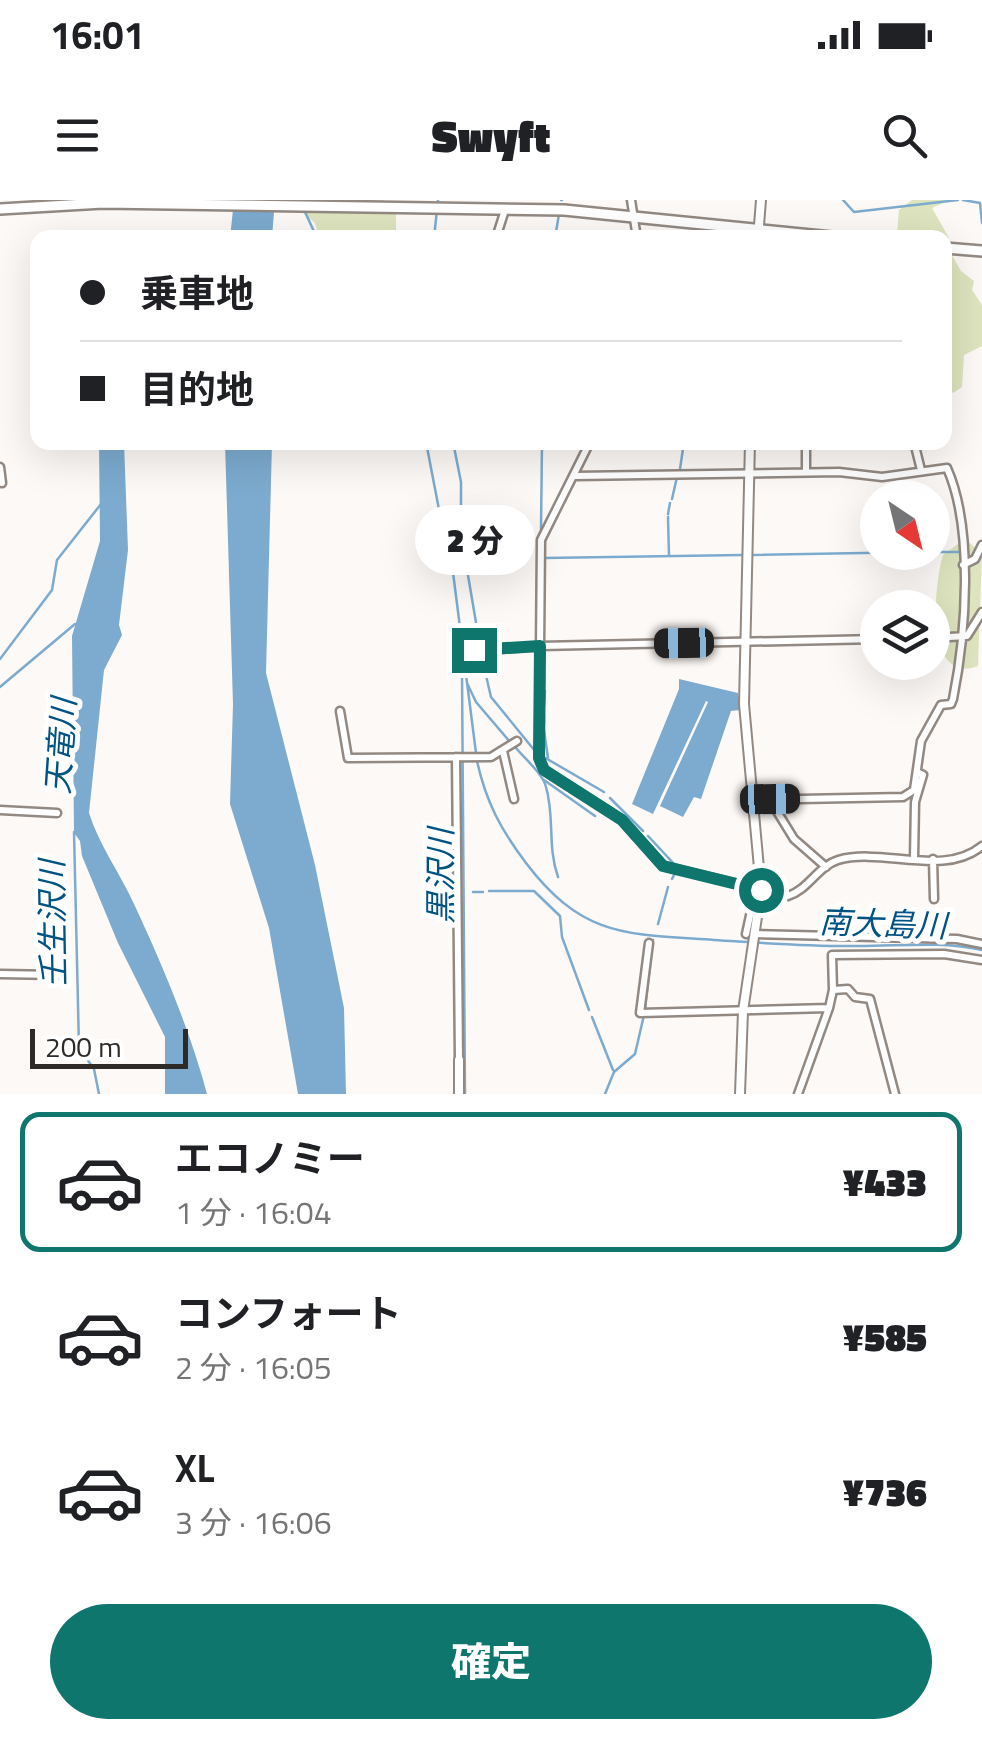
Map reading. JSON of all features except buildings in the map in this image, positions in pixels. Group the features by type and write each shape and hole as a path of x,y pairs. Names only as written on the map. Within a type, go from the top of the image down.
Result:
{"main road":[{"path":"0,209 108,203 403,208 565,205 738,230"},
{"path":"952,249 982,251"}],"street":[{"path":"632,200 635,230"},
{"path":"759,230 761,200"},
{"path":"499,230 504,214"},
{"path":"586,450 541,540 539,758 544,770 622,820 663,866 758,889 795,894 826,866 844,859 962,858 982,846"},
{"path":"740,1094 742,1010 758,889 744,704 750,450"},
{"path":"806,450 806,472"},
{"path":"916,450 921,470"},
{"path":"0,468 2,483"},
{"path":"575,476 806,472 882,477 948,468 966,546 965,595 951,704 940,705 922,736 914,790 904,797 753,800"},
{"path":"964,565 975,558 982,544"},
{"path":"950,637 971,631 982,612"},
{"path":"474,650 860,639"},
{"path":"340,712 348,758 467,757 503,751 517,741"},
{"path":"503,751 514,799"},
{"path":"460,1094 467,757"},
{"path":"914,859 915,802 923,776 917,772"},
{"path":"770,799 794,839 826,866"},
{"path":"0,810 56,813"},
{"path":"933,859 934,899"},
{"path":"751,935 956,939 982,944"},
{"path":"649,943 640,1013 829,1008"},
{"path":"798,1094 829,1008 832,956 944,954 982,960"},
{"path":"0,974 57,975"},
{"path":"833,990 848,989 855,996 870,999 895,1094"}],"green space":[{"path":"287,200 384,200 382,214 396,214 396,230 317,230 315,223"},
{"path":"912,200 950,200 932,208 944,230 897,230 899,210"},
{"path":"952,255 961,271 974,281 972,290 982,305 982,346 964,355 962,387 953,393"},
{"path":"970,543 982,554 978,666 961,668 950,662 950,590 937,590 940,570 950,570 950,550"}],"water":[{"path":"234,200 275,200 273,230 231,230"},
{"path":"99,450 124,450 128,550 119,625 122,635 104,670 89,813 165,974 207,1094 165,1094 165,1037 118,943 74,833 72,636 100,541"},
{"path":"225,450 272,450 266,673 315,865 344,1008 346,1094 298,1094 269,928 230,804 233,704"},
{"path":"679,679 738,693 740,710 731,711 701,799 694,797 683,817 660,806 706,701 653,814 632,804 679,689"}],"waterway":[{"path":"435,230 438,200"},
{"path":"843,200 854,212 958,200"},
{"path":"963,200 980,203 982,223"},
{"name":"南大島川","path":"305,212 313,230"},
{"path":"556,230 559,214"},
{"name":"南大島川","path":"428,450 442,525 449,541 476,753"},
{"path":"455,450 461,482 461,532"},
{"path":"541,530 542,450"},
{"path":"680,469 683,450"},
{"path":"672,499 677,477"},
{"path":"668,514 670,503"},
{"path":"0,659 52,590 57,560 101,504"},
{"path":"668,517 669,556"},
{"path":"462,540 480,646"},
{"path":"544,547 544,558 742,555"},
{"path":"950,552 961,552"},
{"path":"752,555 860,553"},
{"path":"0,687 75,624"},
{"path":"543,628 543,641"},
{"path":"543,649 544,683"},
{"path":"481,654 491,697 535,751"},
{"name":"黒沢川","path":"462,671 465,1094"},
{"path":"467,683 476,702 510,742"},
{"path":"544,706 545,691"},
{"path":"544,714 544,724"},
{"path":"544,730 548,758"},
{"path":"516,748 546,787 558,877"},
{"path":"542,756 604,792"},
{"name":"南大島川","path":"477,761 496,815 526,863 567,906 609,927 656,936 769,943 936,945 982,950"},
{"path":"544,780 595,816"},
{"path":"610,798 643,831"},
{"name":"壬生沢川","path":"74,832 79,1048 94,1069 99,1094"},
{"path":"648,836 676,866"},
{"path":"672,879 675,873"},
{"path":"658,924 668,887"},
{"path":"489,891 534,891 560,916 562,937 589,1010"},
{"path":"473,892 483,892"},
{"path":"645,1009 653,940"},
{"path":"605,1094 614,1072 635,1054 644,1015"},
{"path":"592,1017 613,1070"}],"route":[{"path":"474,650 540,646 539,758 544,770 622,820 663,866 761,890"}],"water label":[{"name":"天竜川","path":"61,746"}]}
